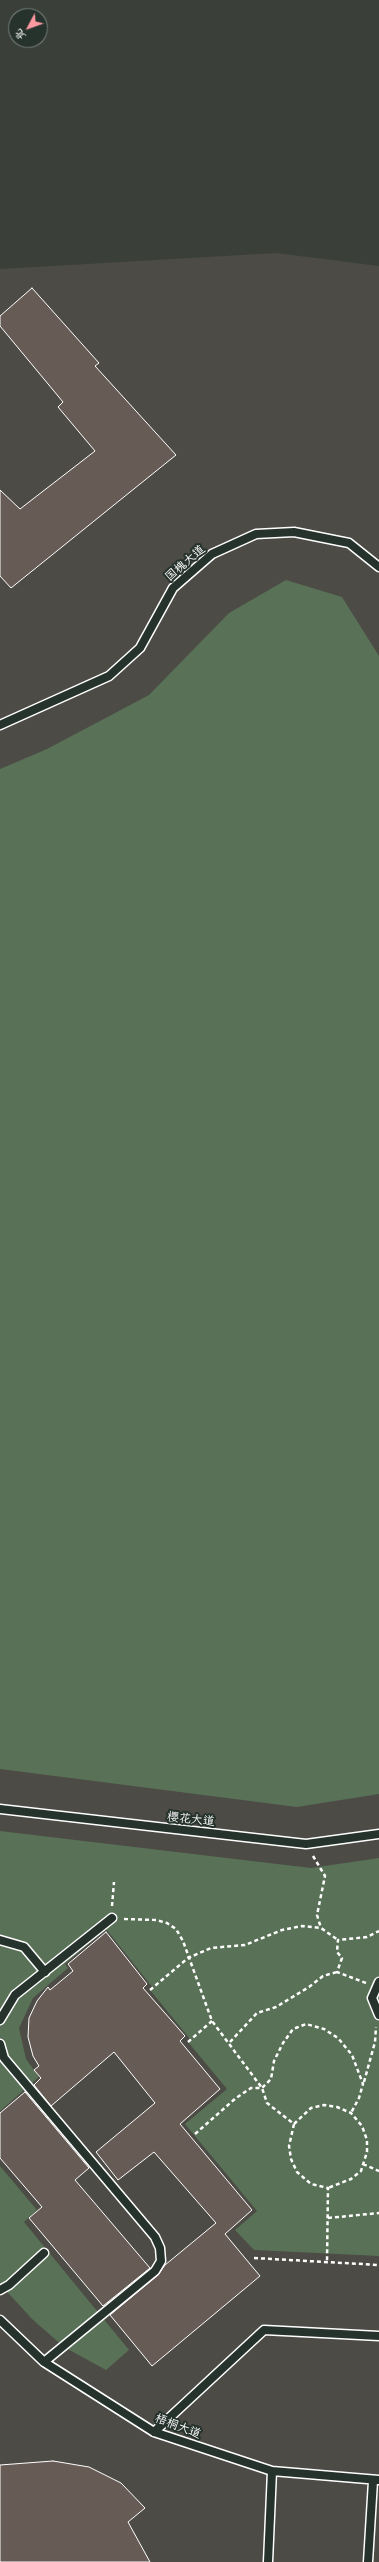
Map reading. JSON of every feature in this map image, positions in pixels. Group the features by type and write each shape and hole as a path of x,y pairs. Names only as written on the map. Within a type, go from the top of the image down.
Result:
{"lane":[{"name":"国槐大道","path":"0,725 109,676 140,648 173,588 212,554 256,534 294,532 349,542 379,567"},
{"name":"樱花大道","path":"0,1809 306,1844 379,1834"},
{"path":"0,2020 15,1996 112,1918"},
{"path":"0,1940 24,1947 45,1972"},
{"path":"377,1984 372,1998 378,2014"},
{"path":"0,2044 4,2058 155,2237 160,2248 161,2261 155,2271 44,2362"},
{"path":"0,2290 9,2286 44,2253"},
{"name":"梧桐大道","path":"0,2320 44,2362 154,2432 272,2471 376,2480"},
{"path":"154,2432 264,2330 379,2336"},
{"path":"268,2562 272,2471"},
{"path":"368,2562 376,2480"}],"path":[{"path":"306,1844 325,1876 318,1915 321,1928"},
{"path":"114,1882 112,1918 156,1920 167,1923 176,1929 212,2021 230,2042 262,2088 267,2103 294,2124"},
{"path":"150,1990 188,1958 211,1948 244,1945 282,1930 302,1926 321,1928 338,1940 367,1937 379,1931"},
{"path":"337,1972 342,1958 337,1952 338,1940"},
{"path":"230,2042 257,2013 276,2007 309,1987 323,1976 337,1972 377,1984"},
{"path":"351,2113 364,2084 376,2042 378,2014"},
{"path":"188,2042 212,2021"},
{"path":"195,2134 236,2098 251,2088 262,2088 270,2079 274,2061 283,2043 293,2029 306,2024 324,2029 338,2038 352,2055 364,2084"},
{"path":"324,2105 337,2107 351,2113 362,2126 367,2140 361,2171 352,2179 328,2188 311,2184 297,2172 291,2159 289,2146 294,2124 311,2108 324,2105"},
{"path":"363,2164 379,2171"},
{"path":"327,2262 328,2188"},
{"path":"328,2218 379,2213"},
{"path":"254,2258 379,2265"}],"shaded area":[{"path":"276,253 379,266 379,2562 0,2562 0,269"}],"green space":[{"path":"286,580 342,597 379,656 379,1794 297,1807 0,1769 0,769 47,749 149,695 229,613"},
{"path":"0,1831 311,1868 379,1858 379,2256 254,2250 235,2230 257,2211 185,2124 227,2089 188,2042 190,2039 150,1990 153,1988 106,1929 65,1964 68,1968 33,1998 19,2028 26,2059 39,2077 0,2111"},
{"path":"0,2166 37,2210 24,2222 129,2350 106,2370 64,2347 32,2319 0,2284"}],"building":[{"path":"32,288 99,363 95,366 176,455 11,588 0,576 0,490 20,509 95,451 58,407 63,402 0,326 0,316"},
{"path":"106,1932 147,1984 143,1988 185,2036 180,2041 220,2089 180,2124 252,2210 225,2234 260,2276 152,2366 110,2315 158,2275 165,2265 216,2223 154,2152 118,2180 96,2152 155,2103 114,2052 51,2106 34,2085 41,2078 34,2070 39,2066 33,2056 28,2037 29,2018 37,2001 48,1987 50,1990 73,1971 68,1964"},
{"path":"25,2092 89,2168 75,2180 150,2268 103,2306 29,2218 42,2207 0,2158 0,2113"},
{"path":"53,2461 89,2467 121,2483 145,2508 128,2522 150,2562 0,2562 0,2465"}]}
